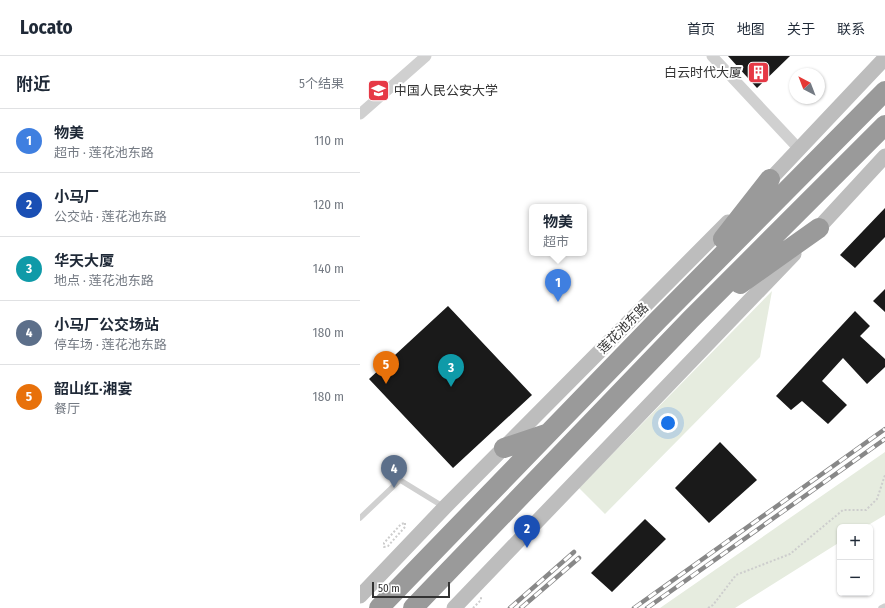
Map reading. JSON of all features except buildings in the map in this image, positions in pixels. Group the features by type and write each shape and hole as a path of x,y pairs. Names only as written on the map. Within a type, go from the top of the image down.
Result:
{"highway":[{"name":"莲花池东路","path":"379,608 659,319 885,91"},
{"path":"413,608 691,319 885,125"},
{"path":"659,319 770,179"},
{"path":"691,319 819,228"},
{"path":"504,448 550,433"}],"street":[{"path":"360,114 426,56"},
{"path":"712,56 799,149"},
{"name":"莲花池东路","path":"360,596 445,507 770,179 885,58"},
{"path":"454,608 819,228 885,156"}],"lane":[{"path":"360,518 400,480 445,507"}],"path":[{"path":"708,608 713,605 736,575 790,554 843,510 866,510 877,499 885,475"},
{"path":"405,523 405,527 388,546 384,547 384,543 401,524 405,523"}],"shaded area":[{"path":"772,291 760,357 605,514 579,488"},
{"path":"885,452 885,515 870,524 837,524 837,544 735,608 660,608"}],"railway":[{"path":"634,608 885,429"},
{"path":"647,608 885,439"},
{"path":"510,608 574,552"},
{"path":"521,608 579,558"}],"place":[{"name":"白云时代大厦","path":"758,72"},
{"name":"中国人民公安大学","path":"379,90"},
{"name":"物美","path":"558,302"},
{"name":"韶山红·湘宴","path":"386,384"},
{"name":"华天大厦","path":"451,387"},
{"name":"小马厂公交场站","path":"394,488"},
{"name":"小马厂","path":"527,548"}]}
